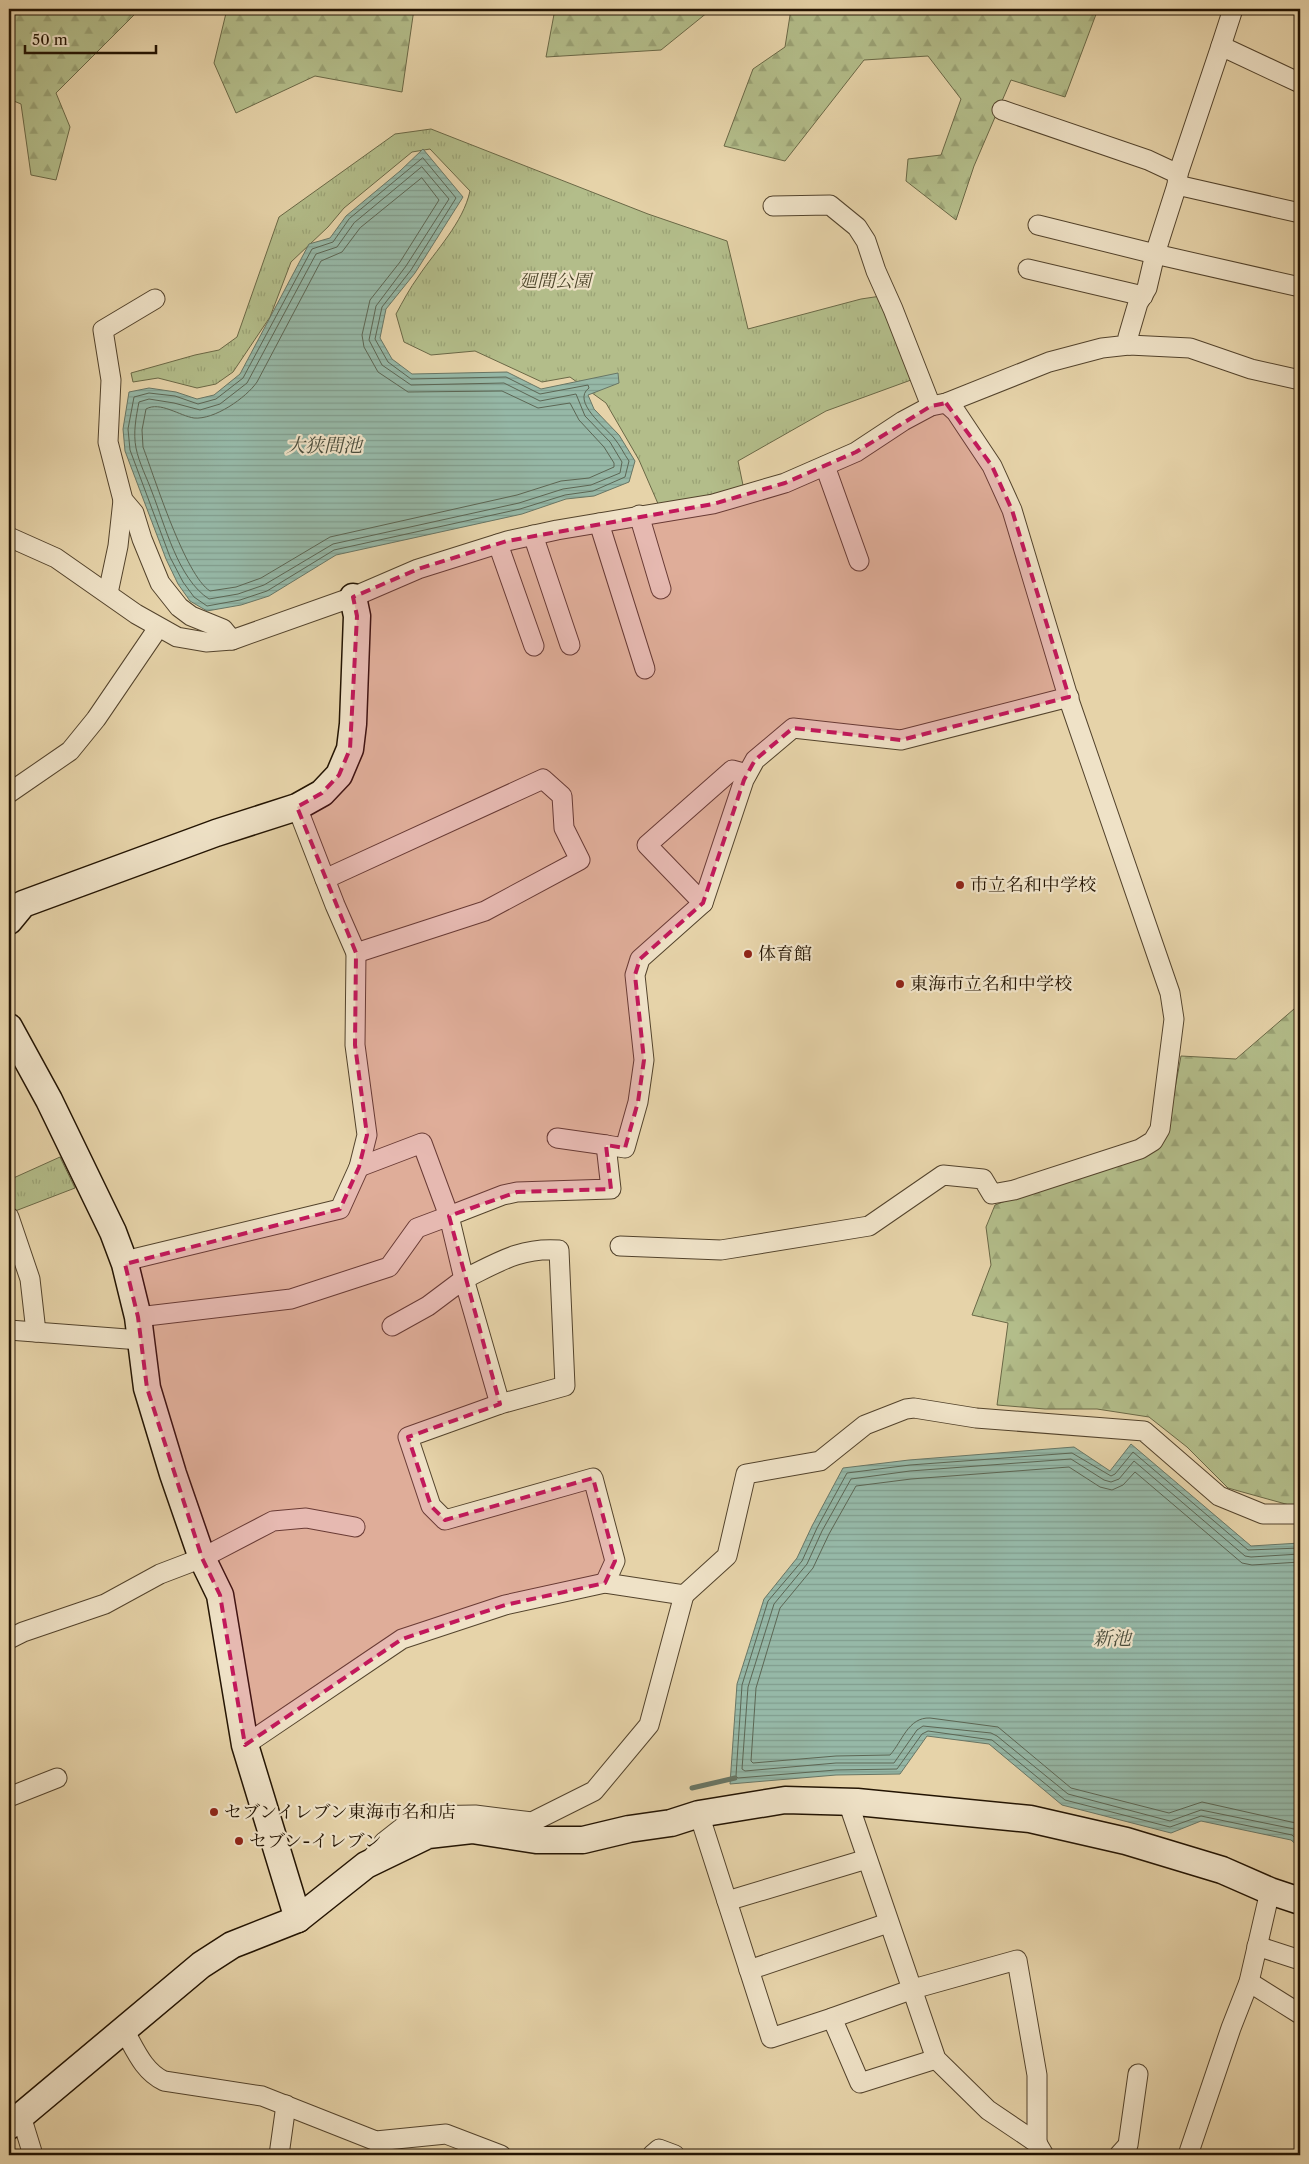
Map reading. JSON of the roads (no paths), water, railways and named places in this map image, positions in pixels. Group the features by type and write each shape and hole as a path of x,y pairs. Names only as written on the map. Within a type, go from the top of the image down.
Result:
{"street":[{"path":"1129,345 1128,337 1138,303 1147,288 1155,254 1178,180 1234,9"},
{"path":"1221,46 1300,83"},
{"path":"1002,110 1148,160 1178,180 1300,213"},
{"path":"620,1246 721,1250 869,1226 943,1175 982,1179 992,1194 1014,1190 1140,1149 1153,1142 1160,1130 1174,1019 1170,992 1069,697 1012,510 992,466 956,412 938,404 876,271 866,241 856,227 830,205 773,206"},
{"path":"1038,225 1300,287"},
{"path":"1028,269 1143,296"},
{"path":"108,593 118,546 123,500 108,442 111,380 103,330 155,299"},
{"path":"9,537 56,558 158,628 177,637 206,642 232,640 353,597 418,570 498,544 533,535 639,515 713,504 785,483 856,452 903,421 938,404 1049,362 1102,348 1129,345 1190,348 1251,369 1300,380"},
{"path":"825,466 859,561"},
{"path":"123,500 134,513 142,539 160,583 179,607 191,616 223,629 232,640"},
{"path":"639,515 661,589"},
{"path":"599,523 645,669"},
{"path":"533,535 570,645"},
{"path":"498,544 534,646"},
{"path":"9,921 23,904 216,833 297,807 322,793 339,775 350,749 357,616 353,597"},
{"path":"9,793 70,751 96,719 158,628"},
{"path":"557,1138 625,1148 638,1102 644,1060 635,974 640,959 703,903 747,774 755,760 793,728 901,740 1069,697"},
{"path":"703,903 647,845 732,770 747,774"},
{"path":"325,879 543,779 562,796 564,828 580,860 485,911 356,953"},
{"path":"125,1264 137,1258 340,1209 359,1167 368,1135 356,1045 356,953 297,807"},
{"path":"10,1032 53,1109 113,1232 125,1264 139,1329 147,1388 173,1474 202,1558 220,1595 246,1745 298,1919"},
{"path":"359,1167 422,1143 449,1216 464,1279 500,1404"},
{"path":"9,1330 36,1332 139,1329 290,1299 389,1267 417,1228 503,1195 518,1192 611,1189 606,1145"},
{"path":"9,1217 30,1279 36,1332"},
{"path":"392,1326 428,1306 464,1279 512,1255 540,1249 559,1250 565,1386 500,1404 408,1437 431,1506 445,1520 593,1478 615,1561 605,1583"},
{"path":"366,1865 384,1842 417,1816 475,1815 532,1822 594,1791 649,1725 684,1596 727,1556 746,1474 820,1461 865,1425 906,1409 914,1408 976,1418 1144,1431 1219,1496 1263,1514 1300,1514"},
{"path":"9,1639 23,1632 104,1604 160,1574 202,1558 273,1521 306,1518 355,1527"},
{"path":"246,1745 402,1639 505,1605 605,1583 684,1596"},
{"path":"9,1797 56,1778"},
{"path":"33,2155 15,2121 201,1965 232,1945 298,1919 366,1865 428,1835 472,1830 536,1840 583,1840 629,1829 671,1823 700,1814 785,1800 848,1802 1030,1819 1117,1838 1222,1870 1270,1891 1300,1901"},
{"path":"848,1802 936,2059 988,2110 1040,2149"},
{"path":"700,1814 771,2038 913,1989 1017,1960 1037,2075 1040,2149"},
{"path":"727,1901 867,1858"},
{"path":"1188,2155 1248,1982 1270,1891"},
{"path":"749,1970 888,1923"},
{"path":"1257,1946 1300,1960"},
{"path":"1248,1982 1300,2014"},
{"path":"832,2018 860,2083 936,2059"},
{"path":"124,2030 147,2069 156,2077 164,2080 262,2096 376,2141 446,2134 501,2155"},
{"path":"1120,2155 1128,2145 1138,2074"},
{"path":"279,2155 286,2105"},
{"path":"652,2155 659,2149 675,2155"}],"water":[{"name":"大狭間池","path":"423,149 463,197 415,273 386,309 380,338 392,359 412,374 507,372 541,389 618,373 619,383 588,395 594,409 619,435 635,461 629,482 594,496 566,499 522,514 336,555 269,596 241,605 207,611 190,601 178,584 166,559 125,451 123,429 129,392 149,388 176,392 197,399 214,395 240,374 309,244 330,238 346,216"},
{"name":"新池","path":"1131,1444 1251,1546 1300,1543 1300,1848 1291,1840 1201,1821 1171,1833 1062,1805 989,1744 927,1736 900,1774 836,1775 730,1784 737,1684 764,1599 797,1558 843,1468 909,1460 1074,1447 1110,1471"}],"waterway":[{"path":"692,1788 735,1778"}],"place":[{"name":"市立名和中学校","path":"960,885"},
{"name":"体育館","path":"748,954"},
{"name":"東海市立名和中学校","path":"900,984"},
{"name":"セブンイレブン東海市名和店","path":"214,1812"},
{"name":"セブン-イレブン","path":"239,1841"}],"park label":[{"name":"廻間公園","path":"555,281"}]}
